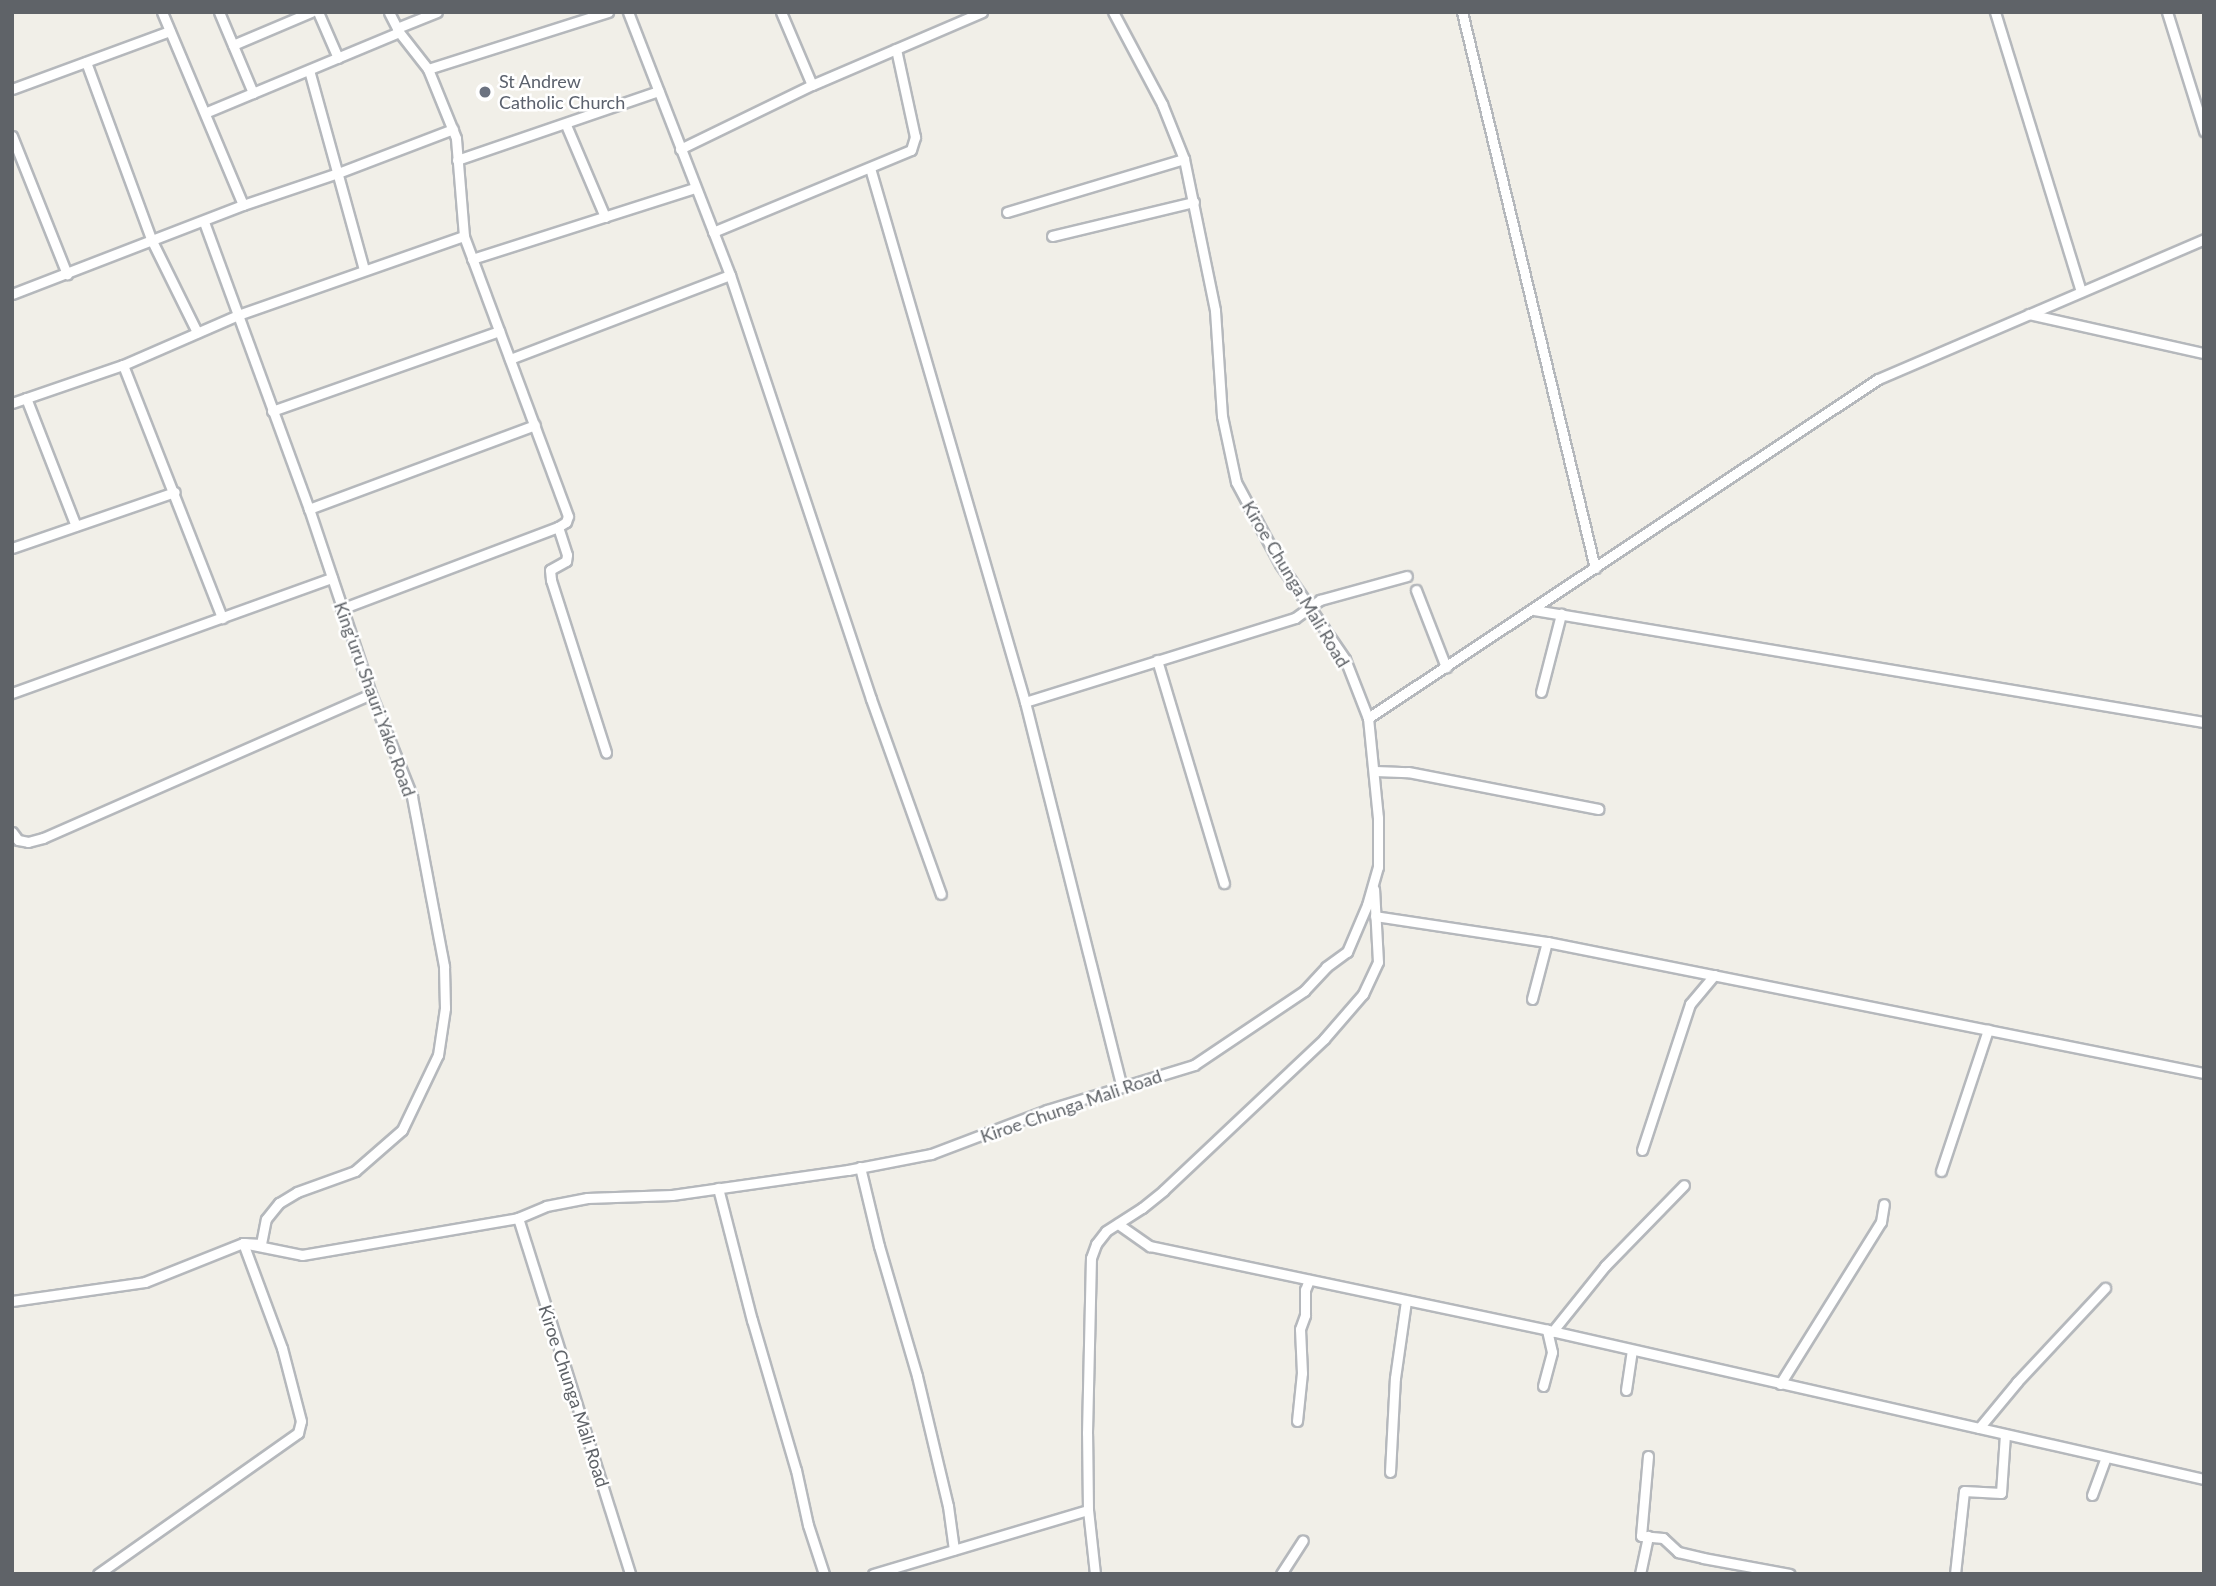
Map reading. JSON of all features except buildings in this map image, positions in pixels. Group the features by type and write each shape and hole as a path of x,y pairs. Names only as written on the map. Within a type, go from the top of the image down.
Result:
{"street":[{"path":"162,12 243,205"},
{"path":"219,12 253,93"},
{"path":"233,45 311,12"},
{"path":"318,12 338,58"},
{"path":"341,609 558,527 566,522 568,516 464,236 453,129 428,69 398,30 389,12"},
{"path":"206,112 338,58 437,12"},
{"path":"428,69 608,12"},
{"path":"628,12 730,275 871,699 940,894"},
{"path":"781,12 812,85"},
{"path":"680,149 812,85 982,12"},
{"name":"Kiroe Chunga Mali Road","path":"243,1243 302,1255 518,1218 546,1206 587,1198 672,1195 931,1154 1121,1085 1194,1065 1304,991 1326,967 1347,952 1374,881 1379,843 1375,771 1368,718 1345,659 1280,564 1251,514 1230,462 1222,416 1216,310 1184,159 1162,104 1113,12"},
{"path":"1462,12 1595,568"},
{"path":"1995,12 2081,291"},
{"path":"2166,12 2204,131"},
{"path":"12,89 170,31"},
{"path":"713,232 904,154 914,145 896,49"},
{"path":"86,62 152,241 197,332"},
{"path":"309,70 365,270"},
{"path":"457,160 566,125 658,91"},
{"path":"566,125 605,217"},
{"path":"12,294 243,205 338,173 453,129"},
{"path":"12,136 67,274"},
{"path":"1007,212 1184,159"},
{"path":"870,168 1025,702 1121,1085"},
{"path":"472,259 695,188"},
{"path":"1052,236 1194,202"},
{"name":"King'uru Shauri Yako Road","path":"204,222 309,509 371,694 406,776 444,965 445,1008 438,1055 402,1130 355,1171 297,1192 279,1203 266,1219 261,1244 243,1243"},
{"path":"12,403 123,365 238,315 464,236"},
{"path":"1368,718 1534,610 1853,393 1897,370 2204,239"},
{"path":"510,359 730,275"},
{"path":"2029,314 2204,353"},
{"path":"272,411 499,331"},
{"path":"123,365 175,492 222,618"},
{"path":"26,398 76,526"},
{"path":"309,509 535,425"},
{"path":"12,548 175,492"},
{"path":"558,527 568,555 566,561 550,570 551,580 606,752"},
{"path":"1025,702 1295,618 1320,600 1407,576"},
{"path":"12,692 332,578"},
{"path":"1416,590 1446,667"},
{"path":"1534,610 2204,722"},
{"path":"1541,692 1561,614"},
{"path":"1157,660 1224,883"},
{"path":"12,832 18,840 28,842 43,838 371,694"},
{"path":"1375,771 1408,772 1598,809"},
{"path":"1095,1574 1088,1510 1091,1258 1106,1231 1164,1190 1324,1039 1363,994 1378,962 1374,881"},
{"path":"1376,916 1547,942 2204,1073"},
{"path":"1532,999 1547,942"},
{"path":"1642,1150 1689,1004 1714,975"},
{"path":"1941,1171 1988,1030"},
{"path":"860,1167 931,1434 948,1506 954,1550"},
{"path":"1543,1386 1552,1352 1550,1331 1605,1266 1684,1185"},
{"path":"718,1188 824,1574"},
{"path":"1780,1384 1881,1222 1884,1204"},
{"name":"Kiroe Chunga Mali Road","path":"518,1218 630,1574"},
{"path":"1118,1224 1150,1246 1550,1331 2204,1479"},
{"path":"12,1301 145,1282 243,1243 282,1348 301,1421 298,1433 97,1574"},
{"path":"1297,1421 1302,1373 1300,1329 1305,1315 1305,1290 1309,1280"},
{"path":"1979,1428 2017,1382 2105,1288"},
{"path":"1390,1472 1395,1378 1406,1301"},
{"path":"1626,1390 1632,1350"},
{"path":"1955,1574 1964,1491 2001,1493 2005,1434"},
{"path":"1648,1455 1641,1536 1662,1538 1678,1552 1790,1574"},
{"path":"2092,1495 2106,1457"},
{"path":"873,1574 1088,1510"},
{"path":"1640,1574 1647,1536"},
{"path":"1281,1574 1303,1540"}],"place":[{"name":"St Andrew Catholic Church","path":"485,92"}]}
